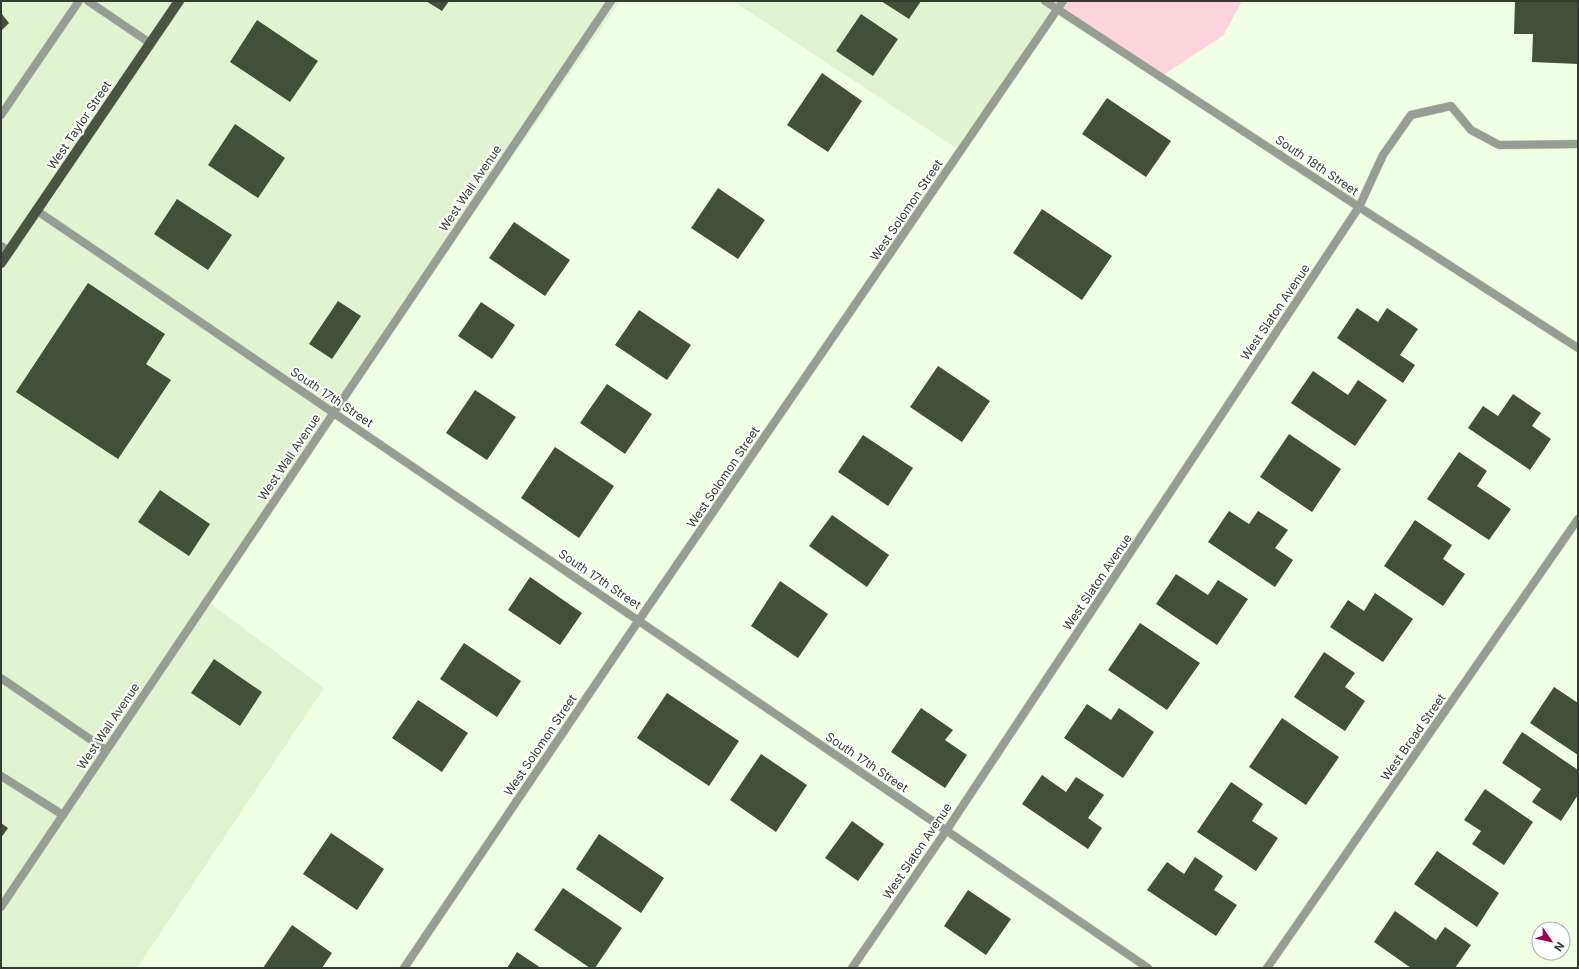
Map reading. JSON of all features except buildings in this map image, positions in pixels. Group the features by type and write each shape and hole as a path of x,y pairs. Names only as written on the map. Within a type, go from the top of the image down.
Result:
{"main road":[{"name":"West Taylor Street","path":"1,263 5,248 36,210 179,1"}],"street":[{"path":"1,115 79,1"},
{"path":"88,1 150,43"},
{"name":"West Wall Avenue","path":"1,907 611,1"},
{"name":"South 18th Street","path":"1045,1 1359,207 1578,348"},
{"name":"West Solomon Street","path":"404,968 1063,1"},
{"name":"West Slaton Avenue","path":"852,968 946,830 1359,207 1383,155 1411,115 1451,106 1471,130 1499,145 1578,144"},
{"name":"South 17th Street","path":"36,210 640,620 1148,968"},
{"name":"West Broad Street","path":"1267,968 1578,519"},
{"path":"1,678 106,750"},
{"path":"1,776 63,815"}],"shaded area":[{"path":"1,1 620,1 207,601 324,688 137,968 1,968"},
{"path":"733,1 1064,1 956,148"},
{"path":"1063,1 1242,1 1223,36 1161,76 1058,9"}]}
